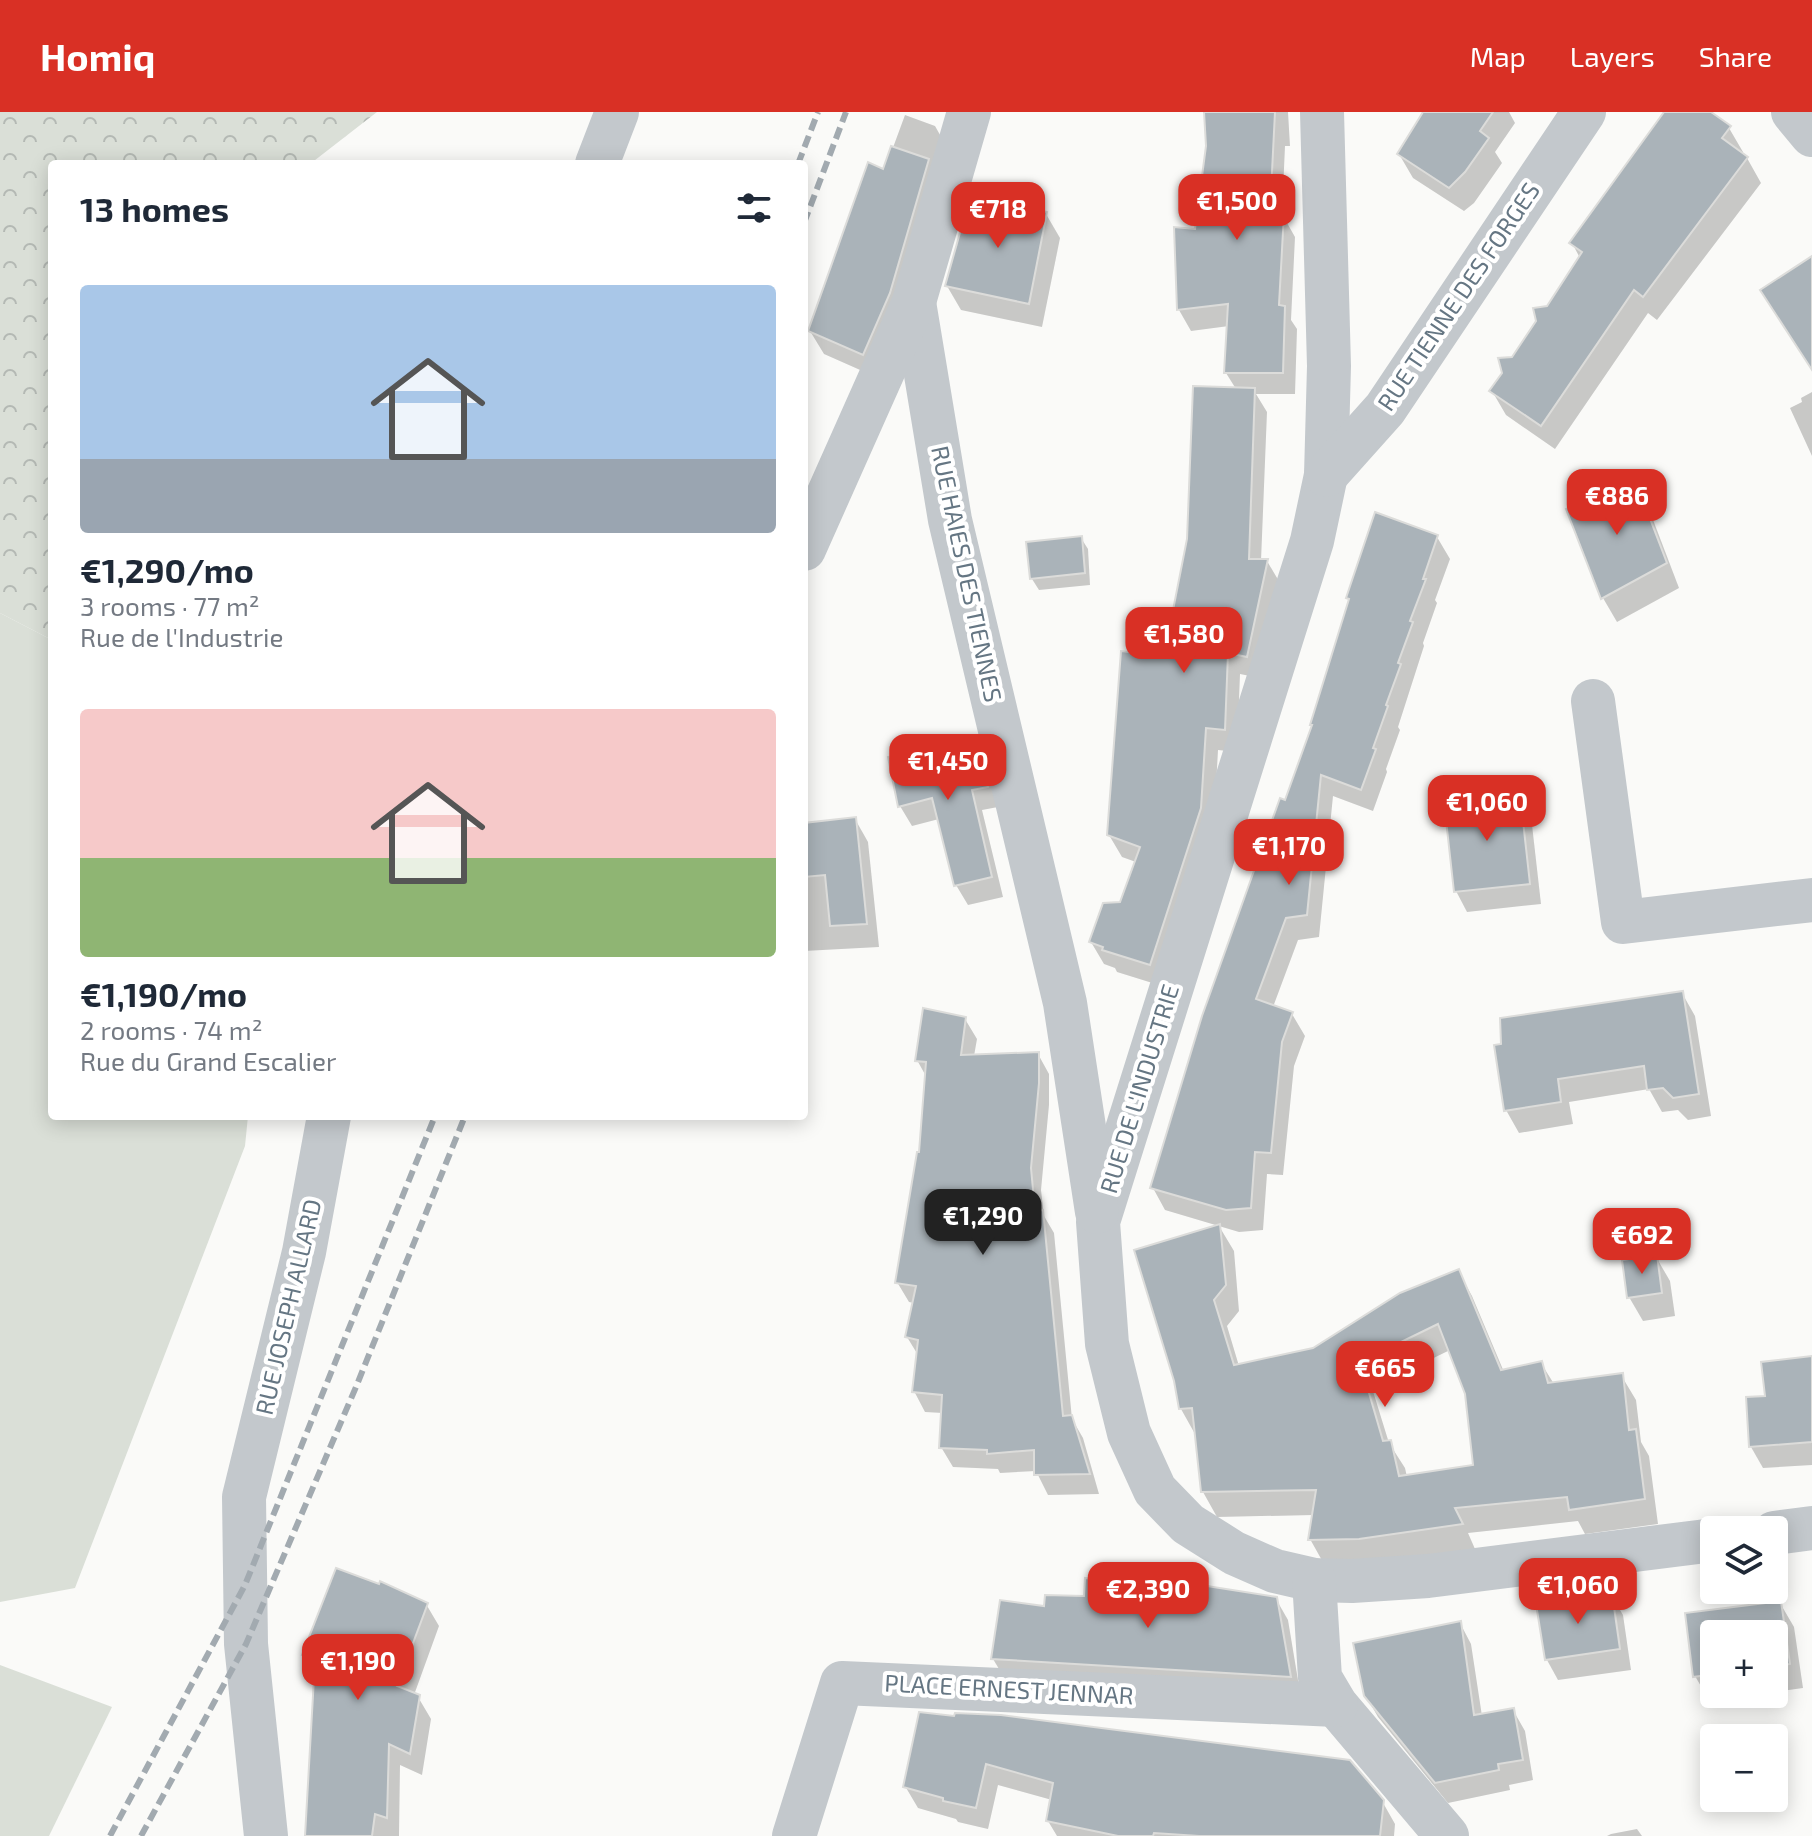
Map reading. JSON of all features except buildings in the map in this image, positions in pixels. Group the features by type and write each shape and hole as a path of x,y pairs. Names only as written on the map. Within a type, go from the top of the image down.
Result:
{"street":[{"path":"599,160 617,112"},
{"name":"RUE HAIES DES TIENNES","path":"808,540 914,302 969,112"},
{"name":"RUE DE L'INDUSTRIE","path":"1322,112 1329,366 1326,475 1312,541 1098,1222 1107,1344 1129,1433 1155,1490 1188,1524 1234,1553 1275,1571 1314,1580 1428,1576 1700,1542"},
{"name":"RUE TIENNE DES FORGES","path":"1326,475 1385,409 1584,112"},
{"path":"1793,112 1812,135"},
{"name":"RUE HAIES DES TIENNES","path":"914,302 950,520 1065,1003 1098,1222"},
{"path":"1593,701 1623,922 1812,900"},
{"name":"RUE JOSEPH ALLARD","path":"266,1836 246,1644 244,1497 304,1252 328,1120"},
{"path":"1788,1531 1812,1528"},
{"path":"1314,1580 1320,1678 1336,1705 1447,1836"},
{"name":"PLACE ERNEST JENNAR","path":"794,1836 842,1683 1336,1705"}],"green space":[{"path":"0,112 377,112 315,160 48,160 48,638 0,613"},
{"path":"0,613 48,638 48,1120 248,1120 245,1146 75,1588 0,1602"},
{"path":"0,1665 112,1707 49,1836 0,1836"}],"railway":[{"path":"800,160 818,112"},
{"path":"808,212 846,112"},
{"path":"110,1836 245,1585 433,1120"},
{"path":"141,1836 246,1644 356,1387 463,1120"}]}
